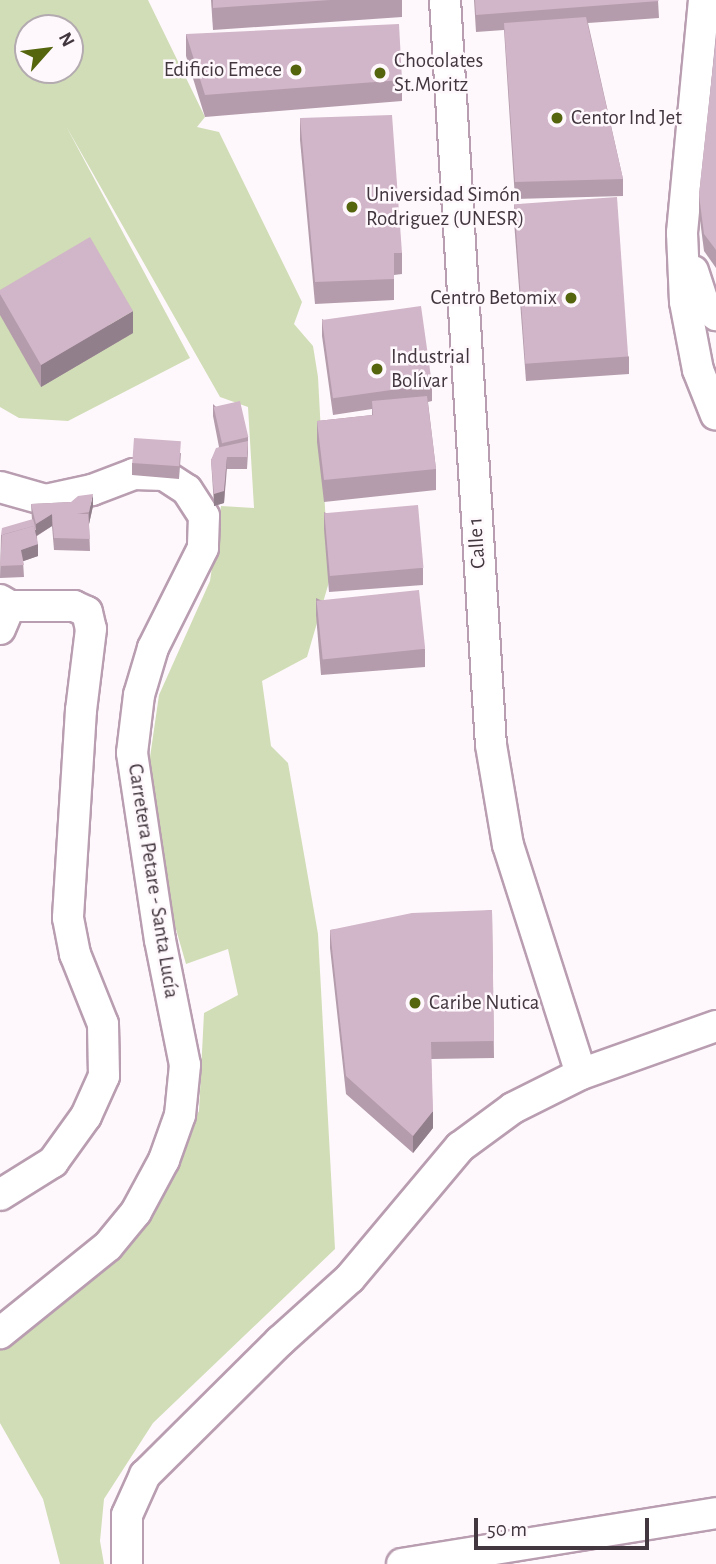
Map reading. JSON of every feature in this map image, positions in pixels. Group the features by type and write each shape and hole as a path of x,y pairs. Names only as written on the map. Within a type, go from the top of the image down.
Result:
{"street":[{"name":"Calle 1","path":"445,0 491,745 508,845 581,1074"},
{"path":"704,0 682,233 685,302 707,360 716,415"},
{"path":"682,233 704,304 716,315"},
{"name":"Carretera Petare - Santa Lucía","path":"0,487 46,500 92,490 134,474 164,475 187,490 204,516 203,548 153,648 139,695 132,753 160,940 185,1065 180,1115 164,1160 136,1212 115,1238 0,1333"},
{"path":"0,1195 53,1162 86,1116 104,1076 103,1024 75,954 68,918 89,621 87,612 74,606 3,611"},
{"path":"127,1564 127,1515 145,1475 280,1341 350,1279 460,1147 513,1108 581,1074 716,1026"},
{"path":"402,1564 716,1513"}],"green space":[{"path":"0,0 148,0 205,117 197,127 219,132 302,302 294,324 313,346 318,377 329,582 307,657 262,681 271,746 288,763 318,934 335,1249 153,1423 104,1499 100,1541 104,1564 60,1564 43,1499 0,1423 0,1345 153,1201 199,1111 204,1013 238,995 228,949 186,964 169,905 148,771 159,695 210,581 221,506 254,508 248,407 220,397 66,126 190,358 68,421 19,418 0,407"}],"building":[{"path":"213,0 330,0 213,8"},
{"path":"475,0 658,0 659,1 476,15"},
{"name":"Centor Ind Jet","path":"586,17 623,179 515,182 504,23"},
{"name":"Edificio Emece","path":"399,24 402,80 205,95 186,34"},
{"path":"716,38 716,250 704,234 699,195"},
{"name":"Universidad Simón Rodriguez (UNESR)","path":"392,115 402,253 394,253 394,279 315,282 300,118"},
{"name":"Centro Betomix","path":"617,197 628,357 525,364 514,204"},
{"path":"90,237 133,311 41,365 0,290"},
{"name":"Industrial Bolívar","path":"421,306 432,384 333,398 322,320"},
{"path":"427,396 436,469 324,480 317,421 373,415 372,401"},
{"path":"240,401 248,437 222,443 214,407"},
{"path":"134,438 181,441 179,466 132,463"},
{"path":"248,441 247,457 227,457 224,491 214,494 211,460 216,448"},
{"path":"93,494 89,512 77,514 88,514 90,539 54,538 52,514 36,524 31,504 71,502 78,496"},
{"path":"418,505 423,568 330,576 324,513"},
{"path":"33,519 36,530 34,526 1,535 2,528"},
{"path":"34,526 38,544 21,550 24,565 0,566 2,535"},
{"path":"419,590 425,649 323,659 317,601"},
{"name":"Caribe Nutica","path":"492,910 494,1041 431,1042 433,1111 413,1136 346,1076 330,930 412,913"}],"place":[{"name":"Edificio Emece","path":"296,70"},
{"name":"Chocolates St.Moritz","path":"380,73"},
{"name":"Centor Ind Jet","path":"557,118"},
{"name":"Universidad Simón Rodriguez (UNESR)","path":"352,207"},
{"name":"Centro Betomix","path":"571,298"},
{"name":"Industrial Bolívar","path":"377,369"},
{"name":"Caribe Nutica","path":"415,1003"}]}
